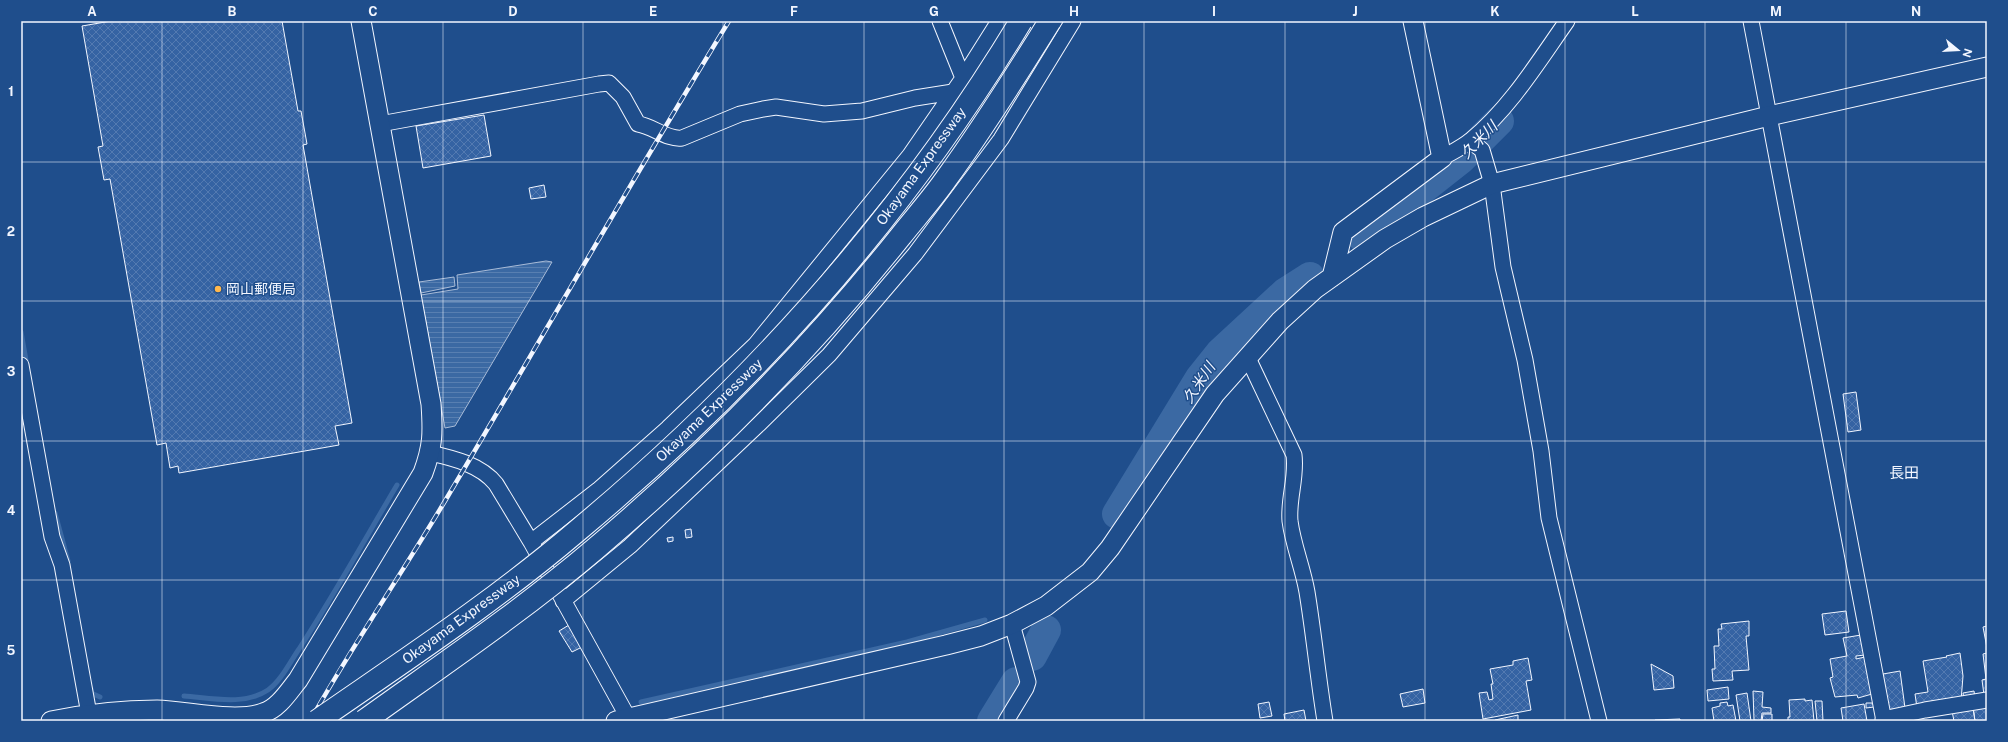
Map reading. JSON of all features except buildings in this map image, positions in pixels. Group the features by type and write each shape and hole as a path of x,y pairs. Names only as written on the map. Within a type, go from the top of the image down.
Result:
{"highway":[{"name":"Okayama Expressway","path":"317,721 468,617 577,532 686,434 776,345 850,260 925,165 1002,54 1021,21"},
{"name":"Okayama Expressway","path":"364,721 482,636 594,550 705,451 794,362 869,276 946,179 1050,21"}],"street":[{"path":"51,721 89,714 157,710 246,718 265,713 283,699 298,680 423,473 430,453 433,434 431,404 361,21"},
{"path":"940,21 963,78"},
{"path":"531,542 598,490 668,428 755,345 905,160 963,78 999,21"},
{"path":"563,601 630,546 759,424 829,355 915,254 1000,139 1073,21"},
{"path":"1413,21 1442,158"},
{"path":"1332,277 1343,232 1442,158 1475,145 1567,21"},
{"path":"1752,21 1883,720 1925,710 1987,700"},
{"path":"430,453 464,463 490,476 531,542 624,720 946,645 1012,624 1046,606 1090,572 1127,525 1215,394 1247,356 1280,321 1315,289 1385,239 1423,218 1492,184 1769,116 1987,67"},
{"path":"380,124 599,84 609,84 623,97 638,124 648,125 674,139 682,138 740,114 763,109 776,107 824,114 854,112 953,92"},
{"path":"1475,145 1486,161 1492,184 1503,267 1525,360 1549,518 1599,721"},
{"path":"1247,356 1294,455 1296,467 1290,510 1290,522 1307,592 1316,668 1325,721"},
{"path":"21,365 52,537 62,565 89,714"},
{"path":"1006,721 1026,688 1028,682 1012,624"}],"water":[{"path":"546,261 552,262 455,426 445,428 421,295 458,289 457,275"},
{"path":"454,277 455,286 421,293 419,282"}],"waterway":[{"name":"久米川","path":"1362,237 1461,159 1499,121"},
{"name":"久米川","path":"1117,514 1200,378 1220,353 1285,293 1310,277"},
{"path":"21,332 27,366"},
{"path":"184,696 227,700 249,698 259,695 273,686 285,671 312,629 397,485"},
{"path":"55,513 68,561"},
{"path":"641,702 907,642 985,620"},
{"name":"久米川","path":"1032,656 1046,630"},
{"name":"久米川","path":"992,721 1016,682"},
{"path":"91,689 91,693 100,697"}],"railway":[{"path":"310,721 445,501 729,21"}],"place":[{"name":"岡山郵便局","path":"218,289"}],"district":[{"name":"長田","path":"1904,473"}]}
